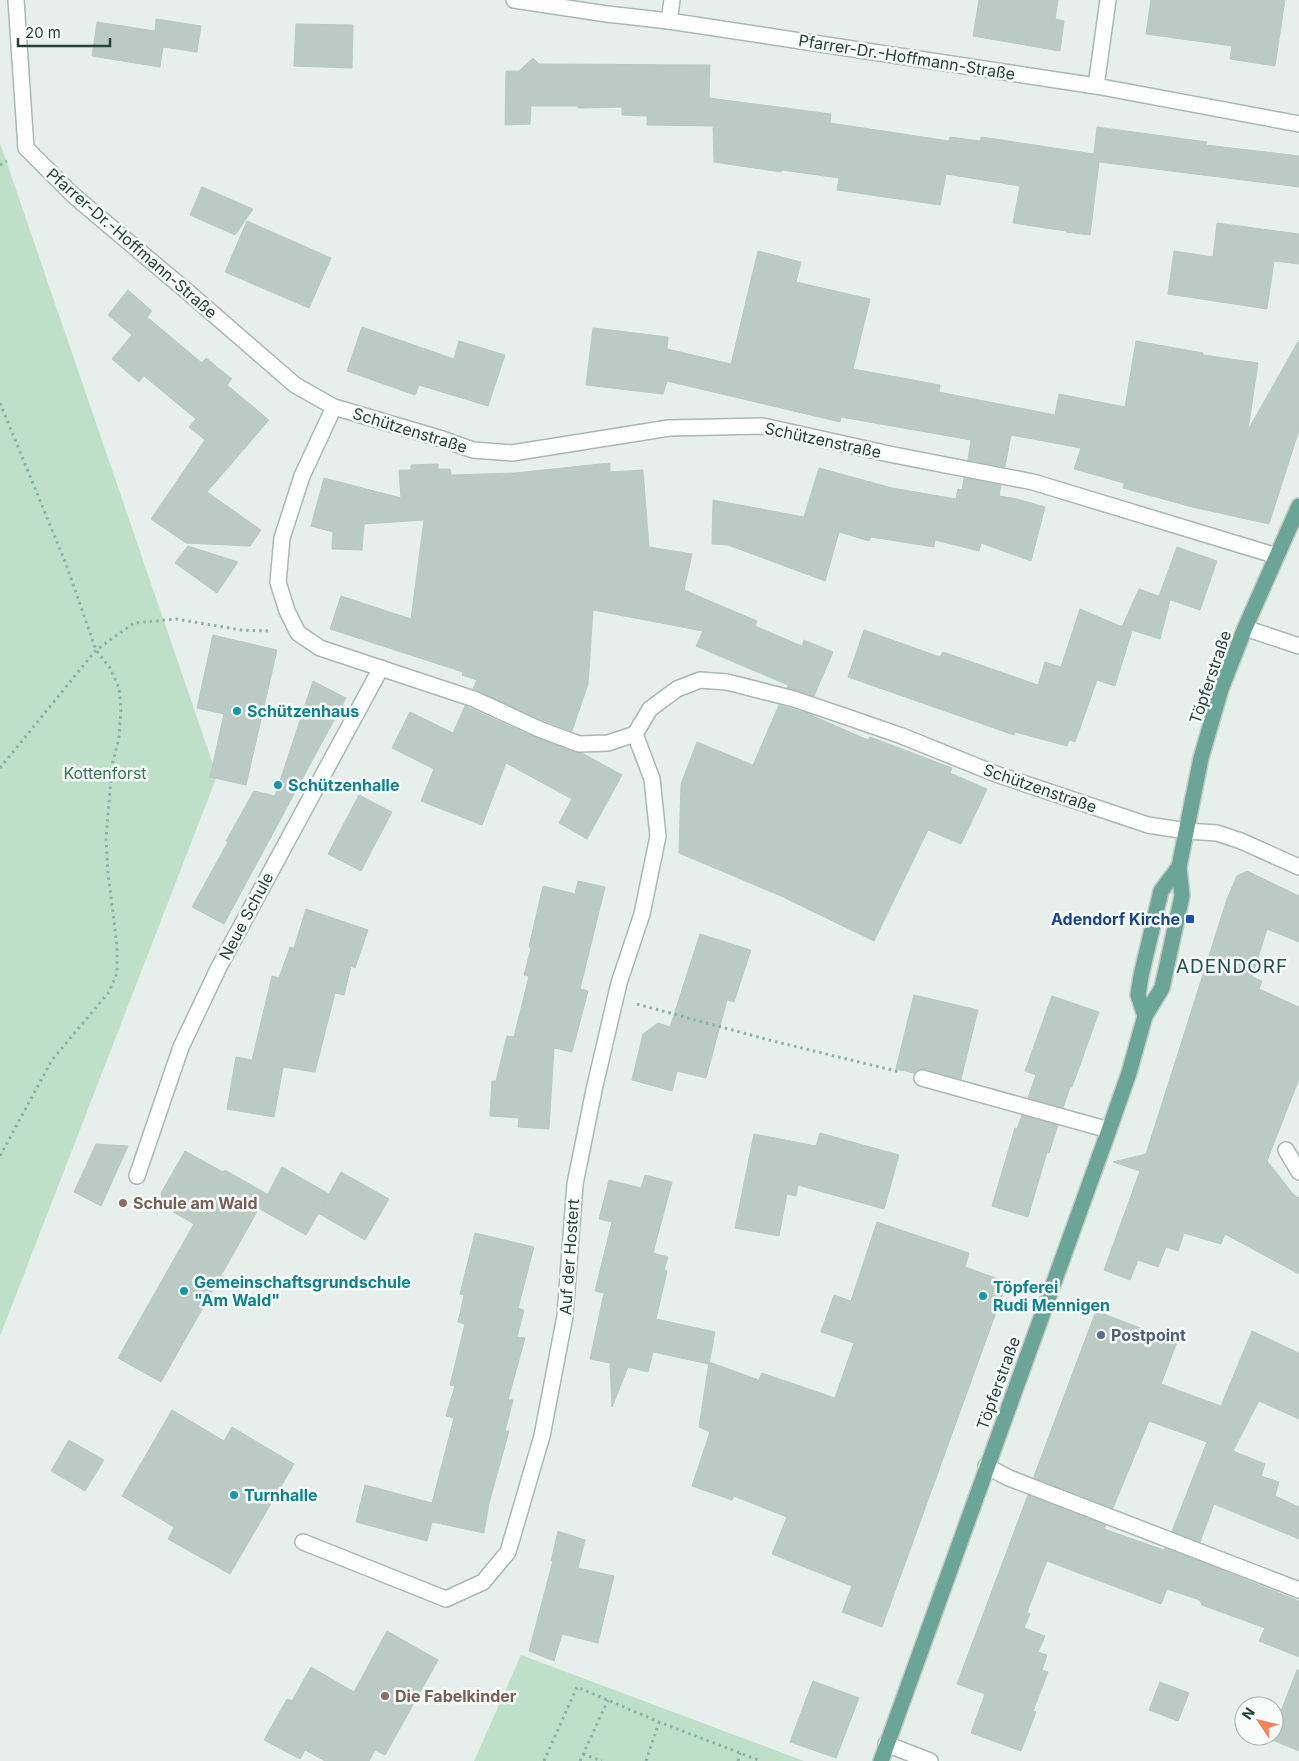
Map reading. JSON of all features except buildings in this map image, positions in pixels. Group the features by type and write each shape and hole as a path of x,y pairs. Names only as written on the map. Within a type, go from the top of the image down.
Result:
{"main road":[{"name":"Töpferstraße","path":"881,1761 1109,1130 1129,1073 1145,1016 1162,988 1182,896 1179,867 1201,758 1221,689 1245,628 1299,506"},
{"name":"Töpferstraße","path":"1145,1016 1138,995 1141,976 1161,891 1179,867"}],"street":[{"name":"Pfarrer-Dr.-Hoffmann-Straße","path":"16,0 26,148 74,196 295,385 334,407"},
{"name":"Pfarrer-Dr.-Hoffmann-Straße","path":"514,0 669,21 1096,86 1299,124"},
{"path":"669,21 672,0"},
{"path":"1096,86 1108,0"},
{"name":"Schützenstraße","path":"1277,556 1034,482 889,454 763,426 669,428 512,453 474,450 442,438 334,407 302,476 282,538 278,582 287,611 298,632 320,648 474,698 539,729 580,744 608,743 635,734 650,709 677,689 700,680 727,682 794,699 902,736 996,774 1140,822 1187,831 1217,833 1241,841 1299,867"},
{"path":"1245,628 1299,646"},
{"name":"Neue Schule","path":"137,1176 181,1047 206,994 277,858 381,668"},
{"name":"Auf der Hostert","path":"303,1542 446,1599 483,1582 508,1552 542,1436 565,1316 574,1184 615,999 642,914 658,836 652,779 635,734"},
{"path":"922,1078 1109,1130"},
{"path":"1286,1150 1299,1172"},
{"path":"986,1466 1009,1478 1299,1590"},
{"path":"886,1744 930,1761"}],"path":[{"path":"0,403 66,564 96,650 110,668 119,688 121,709 119,737 112,766 106,838 108,873 117,946 116,973 109,992 52,1060 0,1156"},
{"path":"0,768 96,650 134,622 176,619 241,630 298,632"},
{"path":"615,999 922,1078"},
{"path":"544,1761 577,1688 761,1761"},
{"path":"580,1761 608,1700"},
{"path":"646,1761 660,1722"},
{"path":"738,1761 740,1753"},
{"path":"583,1754 602,1761"}],"green space":[{"name":"Kottenforst","path":"0,143 217,776 0,1336"},
{"path":"521,1655 804,1761 474,1761"}],"place":[{"name":"Schützenhaus","path":"237,711"},
{"name":"Schützenhalle","path":"278,785"},
{"name":"Adendorf Kirche","path":"1190,919"},
{"name":"Schule am Wald","path":"123,1203"},
{"name":"Gemeinschaftsgrundschule \"Am Wald\"","path":"184,1291"},
{"name":"Töpferei Rudi Mennigen","path":"983,1296"},
{"name":"Postpoint","path":"1101,1335"},
{"name":"Turnhalle","path":"234,1495"},
{"name":"Die Fabelkinder","path":"385,1696"}],"district":[{"name":"ADENDORF","path":"1232,966"}]}
